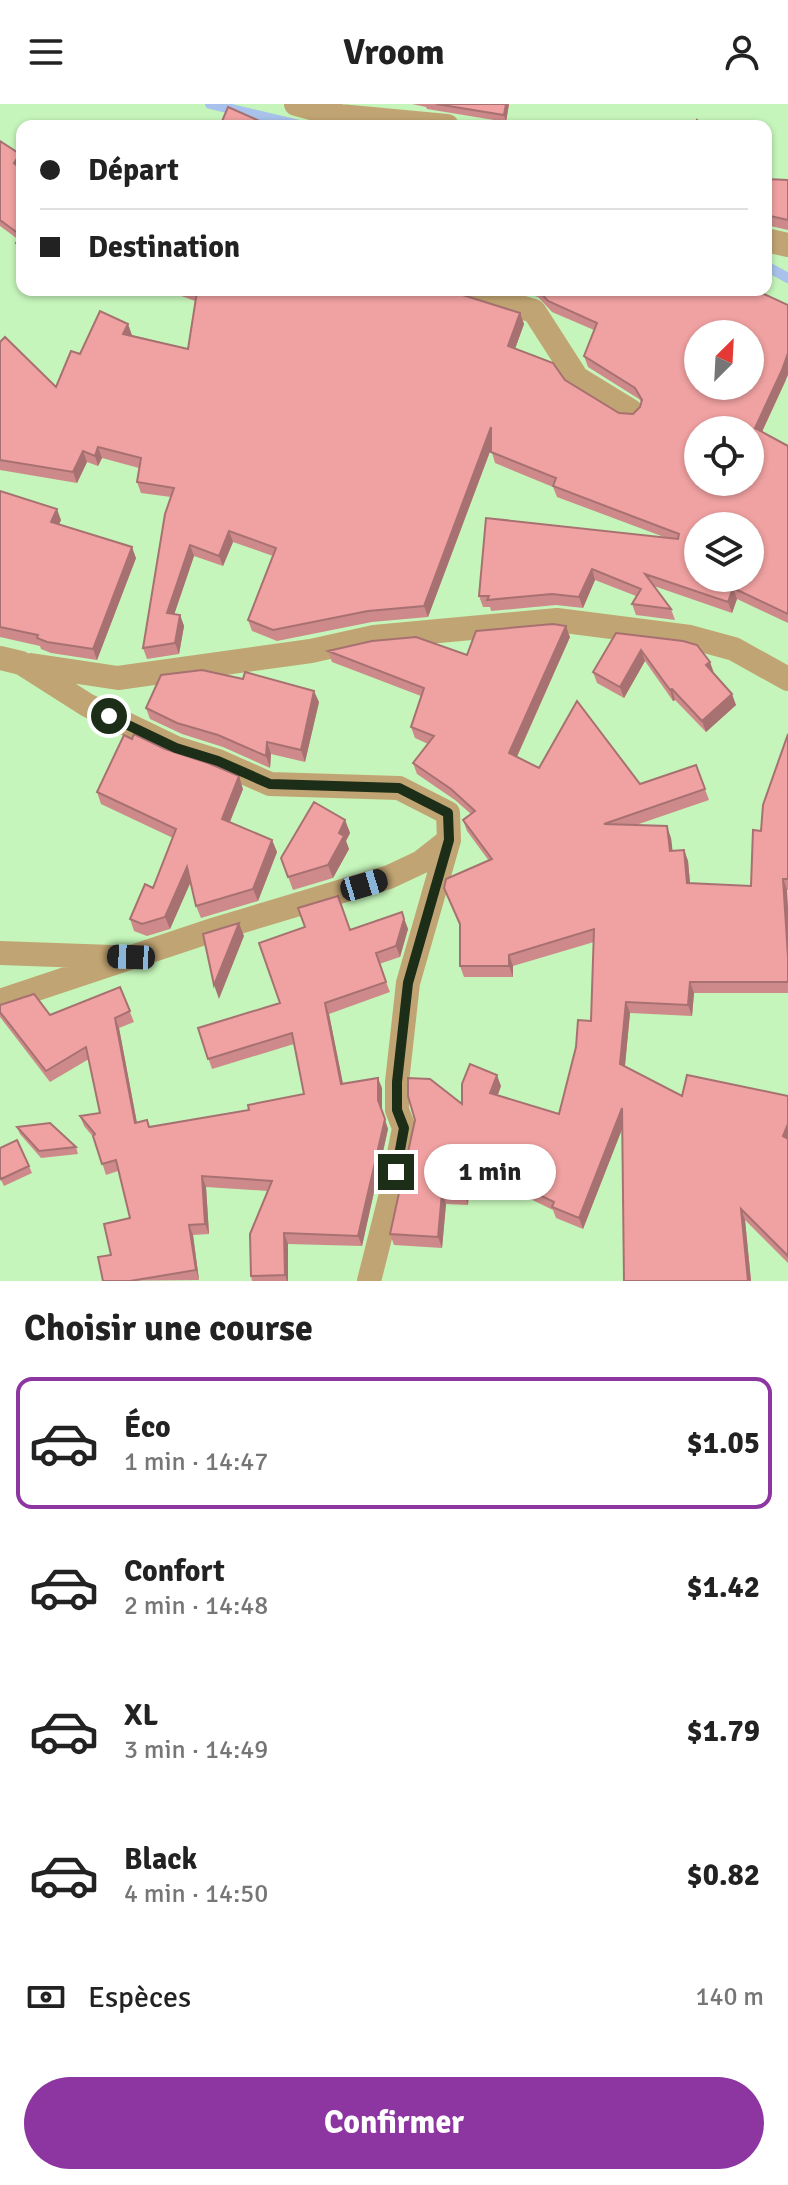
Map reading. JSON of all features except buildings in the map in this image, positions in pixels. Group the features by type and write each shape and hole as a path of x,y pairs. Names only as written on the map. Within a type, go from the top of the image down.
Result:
{"street":[{"path":"296,104 329,120"},
{"path":"482,296 534,311 577,378 631,411"},
{"path":"11,661 118,678 311,651 374,637 557,620 690,637 734,649 788,679"},
{"path":"11,661 87,705 163,742 270,784 399,788 448,813 449,840 408,983 397,1082 397,1110 404,1128 369,1281"},
{"path":"0,1001 389,877 421,862 449,840"},
{"path":"0,953 131,957"}],"waterway":[{"path":"210,104 278,120"},
{"path":"772,269 788,278"}],"route":[{"path":"109,716 176,748 218,761 270,784 399,788 448,813 449,840 408,983 397,1082 397,1110 404,1128 396,1172"}]}
